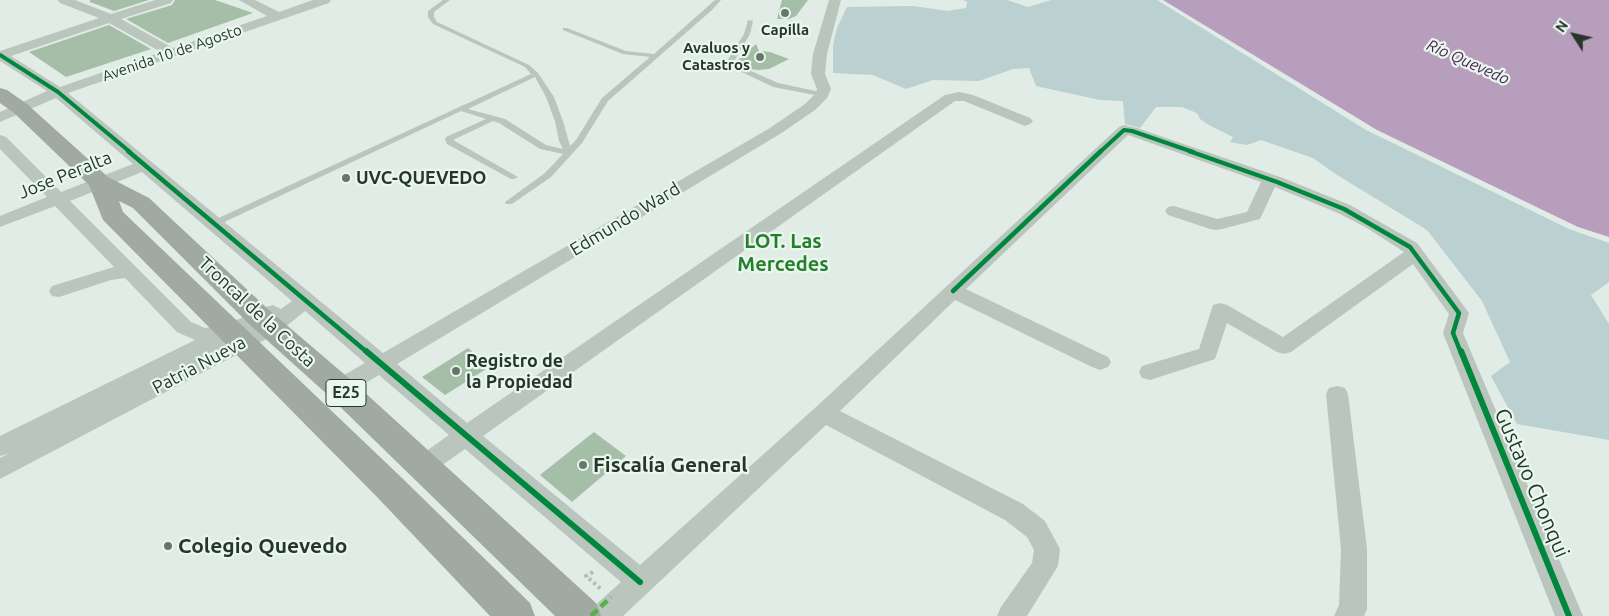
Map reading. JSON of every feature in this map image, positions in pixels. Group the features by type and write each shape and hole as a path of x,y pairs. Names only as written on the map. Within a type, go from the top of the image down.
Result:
{"highway":[{"name":"Troncal de la Costa","path":"7,107 100,182 141,204 251,330 516,616"},
{"name":"Troncal de la Costa","path":"251,330 340,388 582,616"}],"street":[{"path":"64,0 108,18 168,51"},
{"path":"0,55 167,0"},
{"path":"245,0 274,14"},
{"name":"Avenida 10 de Agosto","path":"7,107 274,14 308,0"},
{"name":"Avenida 10 de Agosto","path":"274,14 325,0"},
{"path":"822,96 824,89 818,74 820,54 835,0"},
{"path":"0,55 55,90 640,582"},
{"name":"Edmundo Ward","path":"340,388 775,131 810,107 822,96"},
{"path":"423,466 950,98 959,96 968,98 1026,120"},
{"path":"604,604 640,582 824,413 1124,130 1132,131 1270,180 1351,213 1410,247 1415,253 1284,347 1220,310 1208,354 1150,372"},
{"path":"0,140 184,327 203,334 251,330"},
{"name":"Jose Peralta","path":"0,222 144,165"},
{"path":"1174,211 1216,225 1254,215 1270,180"},
{"name":"Gustavo Chonqui","path":"1415,253 1459,313 1453,332 1570,616"},
{"path":"114,255 99,270 59,291 102,276 130,271"},
{"path":"953,291 1100,362"},
{"name":"Patria Nueva","path":"0,469 306,300"},
{"name":"Patria Nueva","path":"0,447 251,330"},
{"path":"1338,394 1354,549 1353,609 1348,616"},
{"path":"824,413 1014,512 1036,529 1047,549 1045,566 1011,616"}],"lane":[{"path":"447,0 431,11 431,17 435,23 527,66 536,74 550,97 559,121 563,141 569,152"},
{"path":"509,202 548,176 569,152 605,100 718,0"},
{"path":"750,22 747,34 729,63 776,85 822,96"},
{"path":"565,29 625,53 656,56"},
{"path":"215,223 536,74"},
{"path":"461,109 513,126 539,145 569,152"},
{"path":"493,118 449,139 450,142 514,177"}],"path":[{"path":"598,576 592,571 586,576 604,604"}],"shaded area":[{"path":"963,0 1007,0 1028,7 1051,0 1157,0 1366,130 1569,229 1609,243 1609,282 1591,295 1609,324 1609,440 1517,424 1491,376 1510,362 1482,301 1427,230 1313,158 1261,140 1247,145 1230,142 1233,137 1200,119 1197,113 1182,107 1156,107 1140,128 1125,124 1123,101 1100,100 1036,86 1029,68 1013,69 979,81 933,80 906,89 873,75 833,73 833,45 837,28 847,7 913,6 948,11 966,8 967,2"}],"water":[{"name":"Río Quevedo","path":"1163,0 1609,0 1609,237 1578,227 1377,130"}],"building":[{"path":"90,0 149,0 114,11 90,2"},
{"path":"175,0 215,0 253,13 168,43 126,19 172,5"},
{"path":"782,0 808,0 796,16 789,19 777,19"},
{"path":"109,25 151,49 66,77 29,52"},
{"name":"Avaluos y Catastros","path":"756,44 759,51 770,52 789,59 769,69 758,70 751,69 737,61"},
{"name":"Registro de la Propiedad","path":"468,348 491,366 445,395 422,377"},
{"name":"Fiscalía General","path":"594,432 626,456 572,502 540,475"}],"marked path":[{"path":"591,616 611,597"}],"cycle path":[{"path":"0,55 58,92 640,582"},
{"path":"953,291 1124,130 1132,131 1277,182 1344,209 1373,224 1410,247 1459,313 1453,333 1569,616"}],"place":[{"name":"Capilla","path":"785,13"},
{"name":"Avaluos y Catastros","path":"760,57"},
{"name":"UVC-QUEVEDO","path":"346,178"},
{"name":"Registro de la Propiedad","path":"456,371"},
{"name":"Fiscalía General","path":"583,465"},
{"name":"Colegio Quevedo","path":"168,546"}],"district":[{"name":"LOT. Las Mercedes","path":"783,252"}]}
